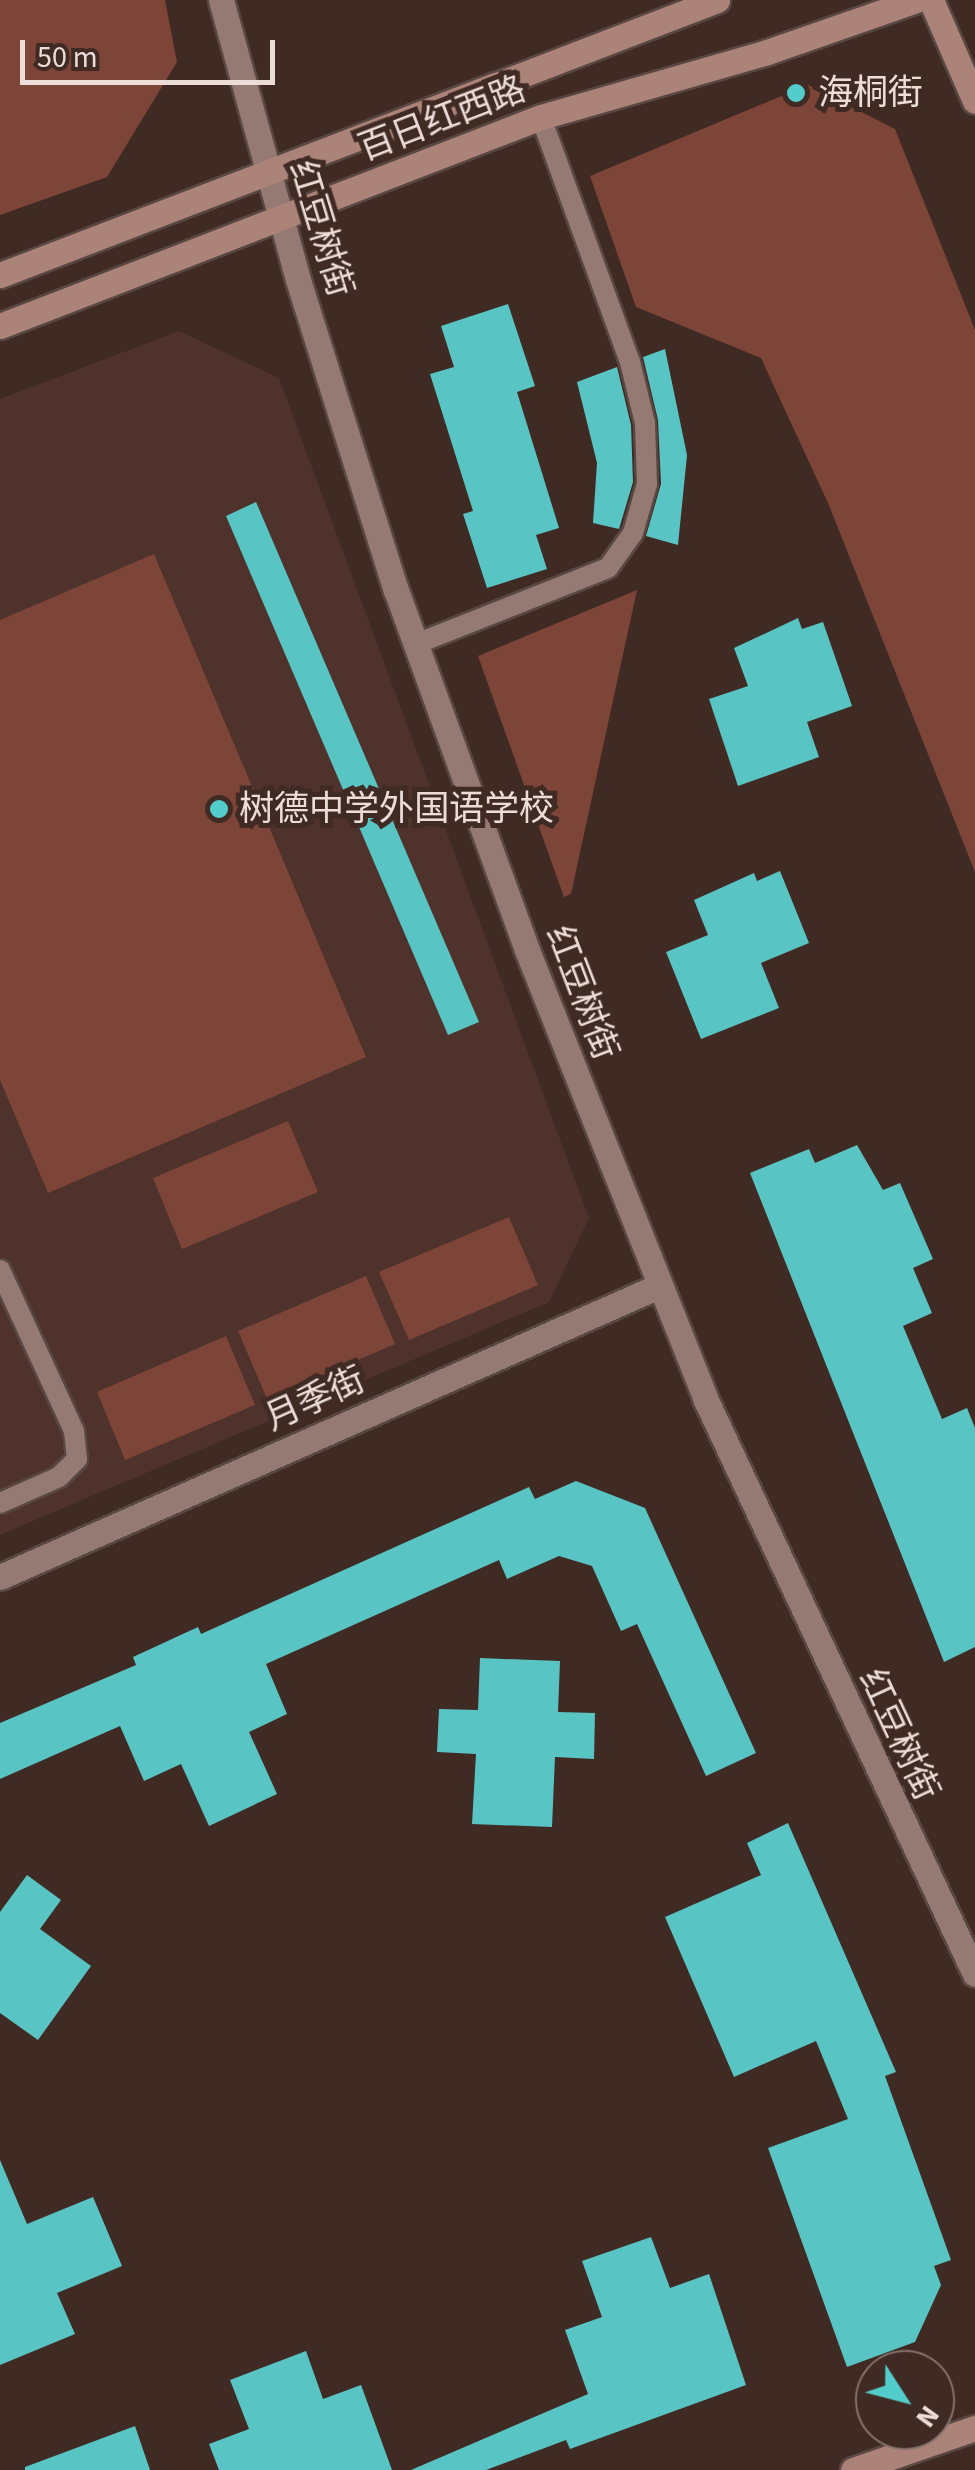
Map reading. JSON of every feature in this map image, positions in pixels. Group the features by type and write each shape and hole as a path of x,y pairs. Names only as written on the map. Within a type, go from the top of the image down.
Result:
{"street":[{"name":"红豆树街","path":"221,0 280,218 416,644 659,1286 794,1592 975,1974"},
{"name":"百日红西路","path":"0,276 717,0"},
{"name":"百日红西路","path":"0,326 541,118 768,52 916,0"},
{"path":"931,0 975,101"},
{"name":"月季街","path":"0,1576 659,1286"},
{"path":"853,2470 975,2428"}],"lane":[{"path":"416,644 608,568 633,533 646,484 645,423 630,362 541,118"},
{"path":"0,1270 74,1431 76,1459 59,1477 0,1503"}],"shaded area":[{"path":"0,0 165,0 177,62 107,177 0,215"},
{"path":"808,85 895,129 975,330 975,872 828,503 761,358 636,307 590,176"},
{"name":"树德中学外国语学校","path":"179,331 279,378 589,1218 549,1302 0,1535 0,399"},
{"path":"154,554 366,1057 48,1193 0,1080 0,620"},
{"path":"637,590 571,894 564,897 478,656"},
{"path":"288,1121 318,1192 182,1249 153,1178"},
{"path":"509,1217 538,1285 409,1340 379,1272"},
{"path":"366,1276 395,1344 267,1399 238,1331"},
{"path":"226,1336 255,1405 125,1460 97,1392"}],"building":[{"path":"508,304 535,386 517,392 559,528 536,535 547,569 487,588 463,514 473,511 430,374 454,367 441,326"},
{"path":"665,349 687,455 678,545 646,536 661,484 658,420 643,357"},
{"path":"617,367 631,425 633,482 619,529 593,523 597,463 577,382"},
{"path":"256,502 479,1022 448,1035 226,516"},
{"path":"798,618 802,629 823,622 852,706 807,722 819,757 738,786 709,699 748,686 734,648"},
{"path":"780,871 809,943 761,963 779,1008 701,1039 666,952 708,935 694,900 754,873 757,881"},
{"path":"857,1145 883,1190 900,1183 933,1259 913,1268 932,1313 903,1326 942,1419 967,1408 975,1428 975,1647 944,1662 750,1173 809,1149 815,1163"},
{"path":"576,1481 645,1508 756,1753 706,1776 637,1624 621,1631 592,1566 559,1556 507,1579 499,1560 266,1664 287,1714 249,1732 277,1794 209,1826 181,1764 144,1781 120,1726 0,1779 0,1723 136,1665 133,1657 198,1627 201,1634 529,1487 535,1499"},
{"path":"480,1658 560,1661 558,1712 595,1713 594,1759 555,1757 552,1827 472,1824 476,1754 437,1752 439,1709 478,1710"},
{"path":"788,1823 896,2072 885,2076 951,2260 934,2266 941,2285 915,2342 893,2350 855,2350 855,2364 847,2367 768,2148 848,2119 816,2041 734,2077 665,1917 761,1875 747,1843"},
{"path":"27,1875 61,1900 40,1929 91,1966 38,2040 0,2013 0,1912"},
{"path":"0,2160 27,2224 93,2197 122,2266 57,2293 75,2334 0,2365"},
{"path":"651,2237 670,2288 709,2274 746,2385 570,2449 566,2440 486,2470 411,2470 588,2394 565,2330 602,2317 582,2261"},
{"path":"306,2351 323,2399 361,2385 392,2470 219,2470 209,2444 249,2429 230,2380"},
{"path":"135,2426 150,2470 25,2470 25,2467"}],"place":[{"name":"海桐街","path":"796,93"},
{"name":"树德中学外国语学校","path":"219,809"}]}
